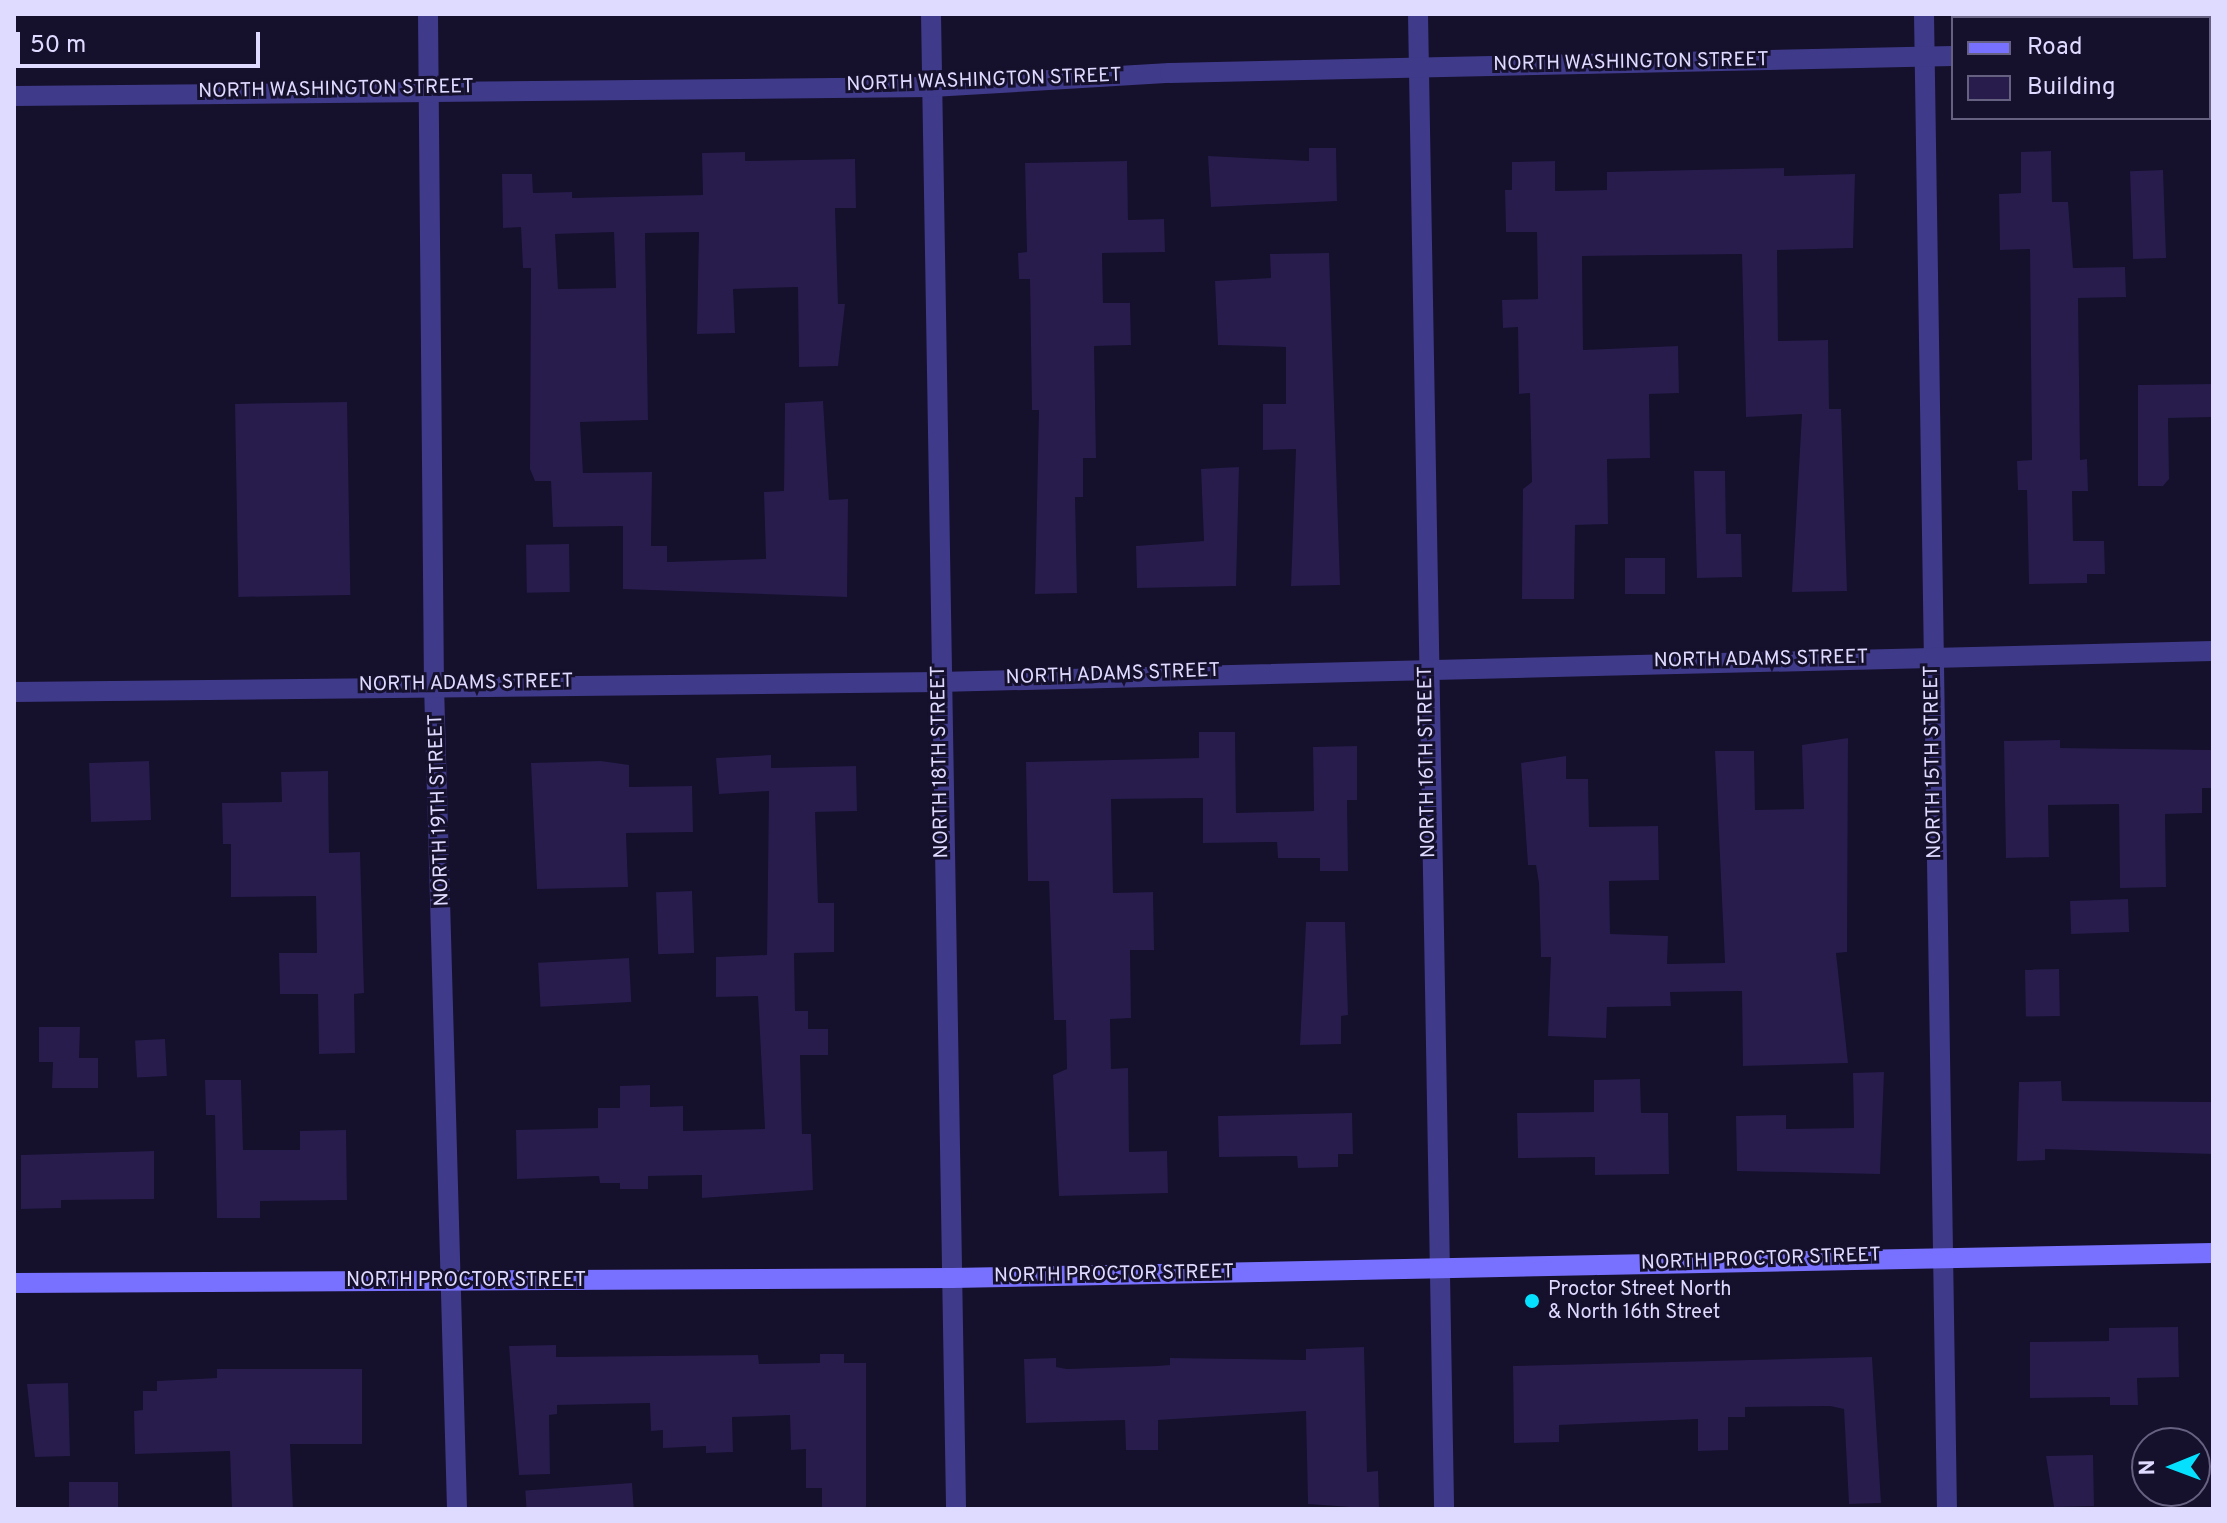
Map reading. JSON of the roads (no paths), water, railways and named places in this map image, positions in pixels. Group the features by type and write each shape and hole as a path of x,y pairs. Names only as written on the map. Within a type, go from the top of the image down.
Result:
{"street":[{"name":"NORTH 19TH STREET","path":"428,14 434,685 457,1509"},
{"name":"NORTH 18TH STREET","path":"931,14 939,682 956,1509"},
{"name":"NORTH 16TH STREET","path":"1418,14 1425,666 1441,1269 1444,1509"},
{"name":"NORTH 15TH STREET","path":"1924,14 1932,657 1947,1255 1947,1509"},
{"name":"NORTH WASHINGTON STREET","path":"14,96 431,89 932,87 1418,67 1951,56"},
{"name":"NORTH ADAMS STREET","path":"14,692 434,685 939,682 1425,666 2213,651"},
{"name":"NORTH PROCTOR STREET","path":"14,1283 952,1278 1947,1255 2213,1253"}],"place":[{"name":"Proctor Street North & North 16th Street","path":"1532,1301"}]}
